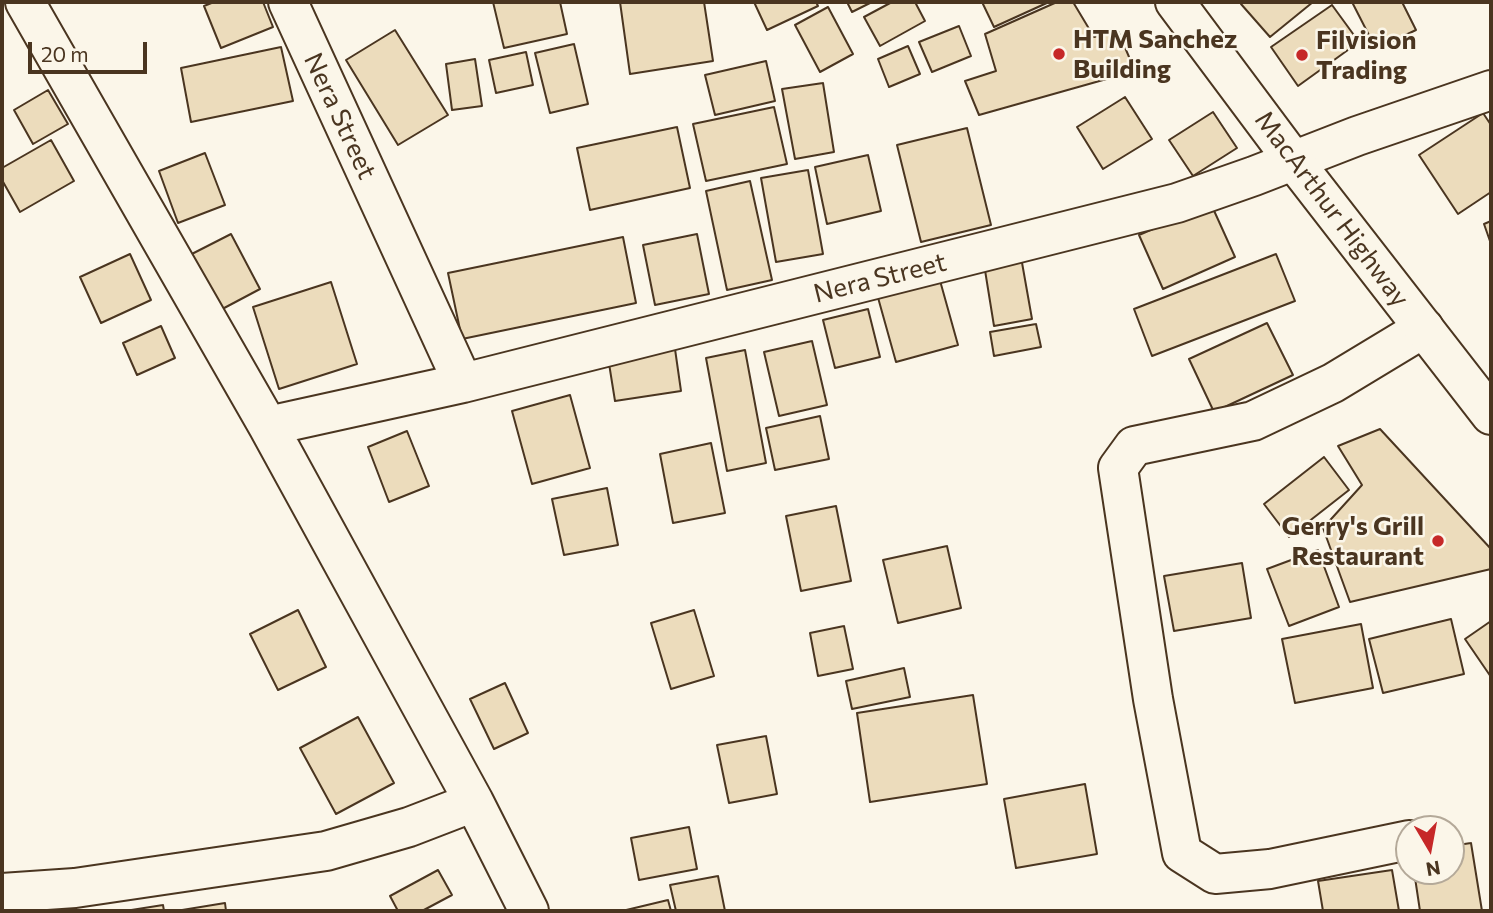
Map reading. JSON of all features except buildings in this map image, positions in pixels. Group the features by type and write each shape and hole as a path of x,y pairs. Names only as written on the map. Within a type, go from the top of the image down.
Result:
{"main road":[{"path":"25,2 268,426 474,802 529,911"},
{"name":"Nera Street","path":"288,2 463,383"},
{"name":"MacArthur Highway","path":"1175,2 1293,160 1491,415"},
{"name":"Nera Street","path":"268,426 463,383 1177,203 1491,90"},
{"path":"1395,843 1270,869 1216,874 1182,853 1153,699 1118,468 1134,446 1253,421 1333,383 1424,328"},
{"path":"2,893 75,888 326,851 409,827 474,802"}],"place":[{"name":"HTM Sanchez Building","path":"1059,54"},
{"name":"Filvision Trading","path":"1302,55"},
{"name":"Gerry's Grill Restaurant","path":"1438,541"}]}
